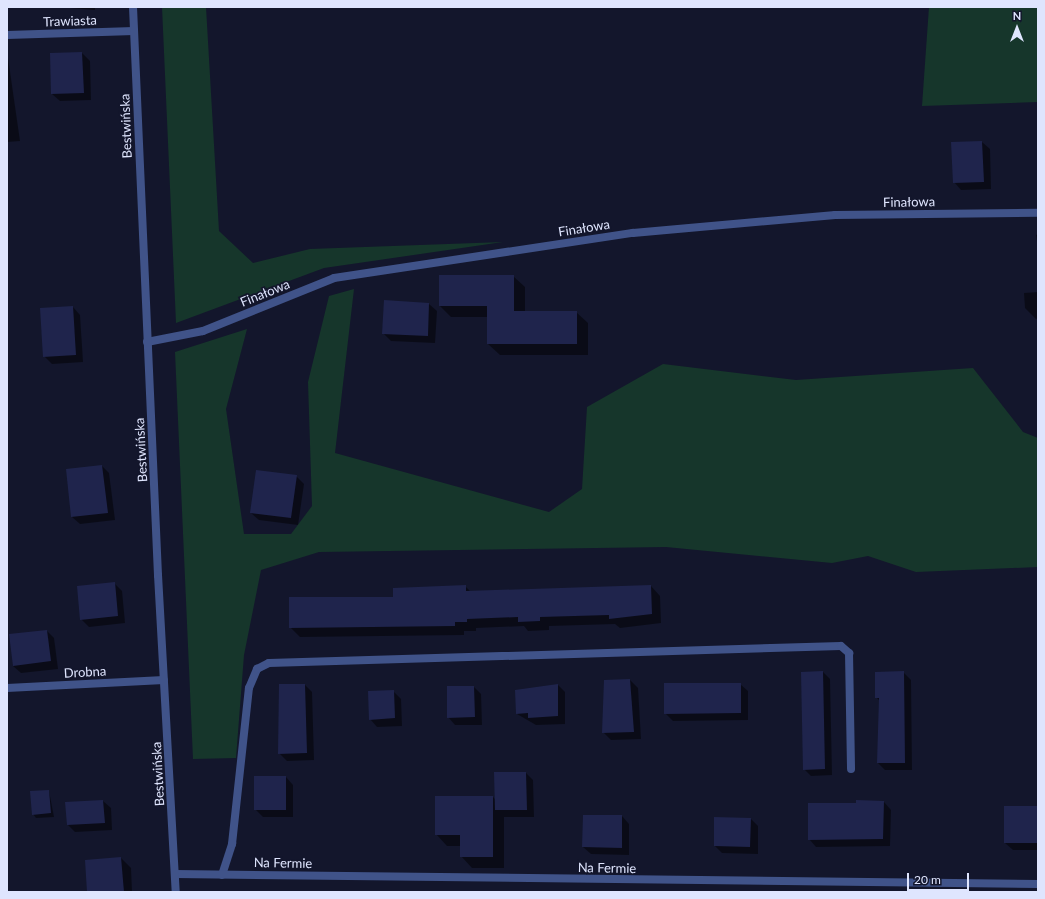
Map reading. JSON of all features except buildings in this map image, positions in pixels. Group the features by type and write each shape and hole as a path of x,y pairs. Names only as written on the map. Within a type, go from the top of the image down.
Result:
{"street":[{"name":"Bestwińska","path":"133,7 147,342 176,892"},
{"name":"Trawiasta","path":"7,35 134,31"},
{"name":"Finałowa","path":"147,342 203,331 334,278 626,234 835,215 1038,213"},
{"path":"222,875 232,844 249,688 257,669 269,663 841,646 849,653 851,769"},
{"name":"Drobna","path":"7,688 164,680"},
{"name":"Na Fermie","path":"175,874 1038,884"}],"green space":[{"path":"162,7 206,7 219,231 253,263 310,249 503,242 324,268 176,323"},
{"path":"929,7 1038,7 1038,102 922,106"},
{"path":"354,289 335,453 549,512 582,489 587,407 663,364 796,380 973,368 1023,432 1038,438 1038,567 916,572 868,556 832,563 666,547 319,552 261,570 244,655 236,758 193,759 175,352 247,329 226,409 244,534 291,534 312,506 308,382 329,296"}]}
